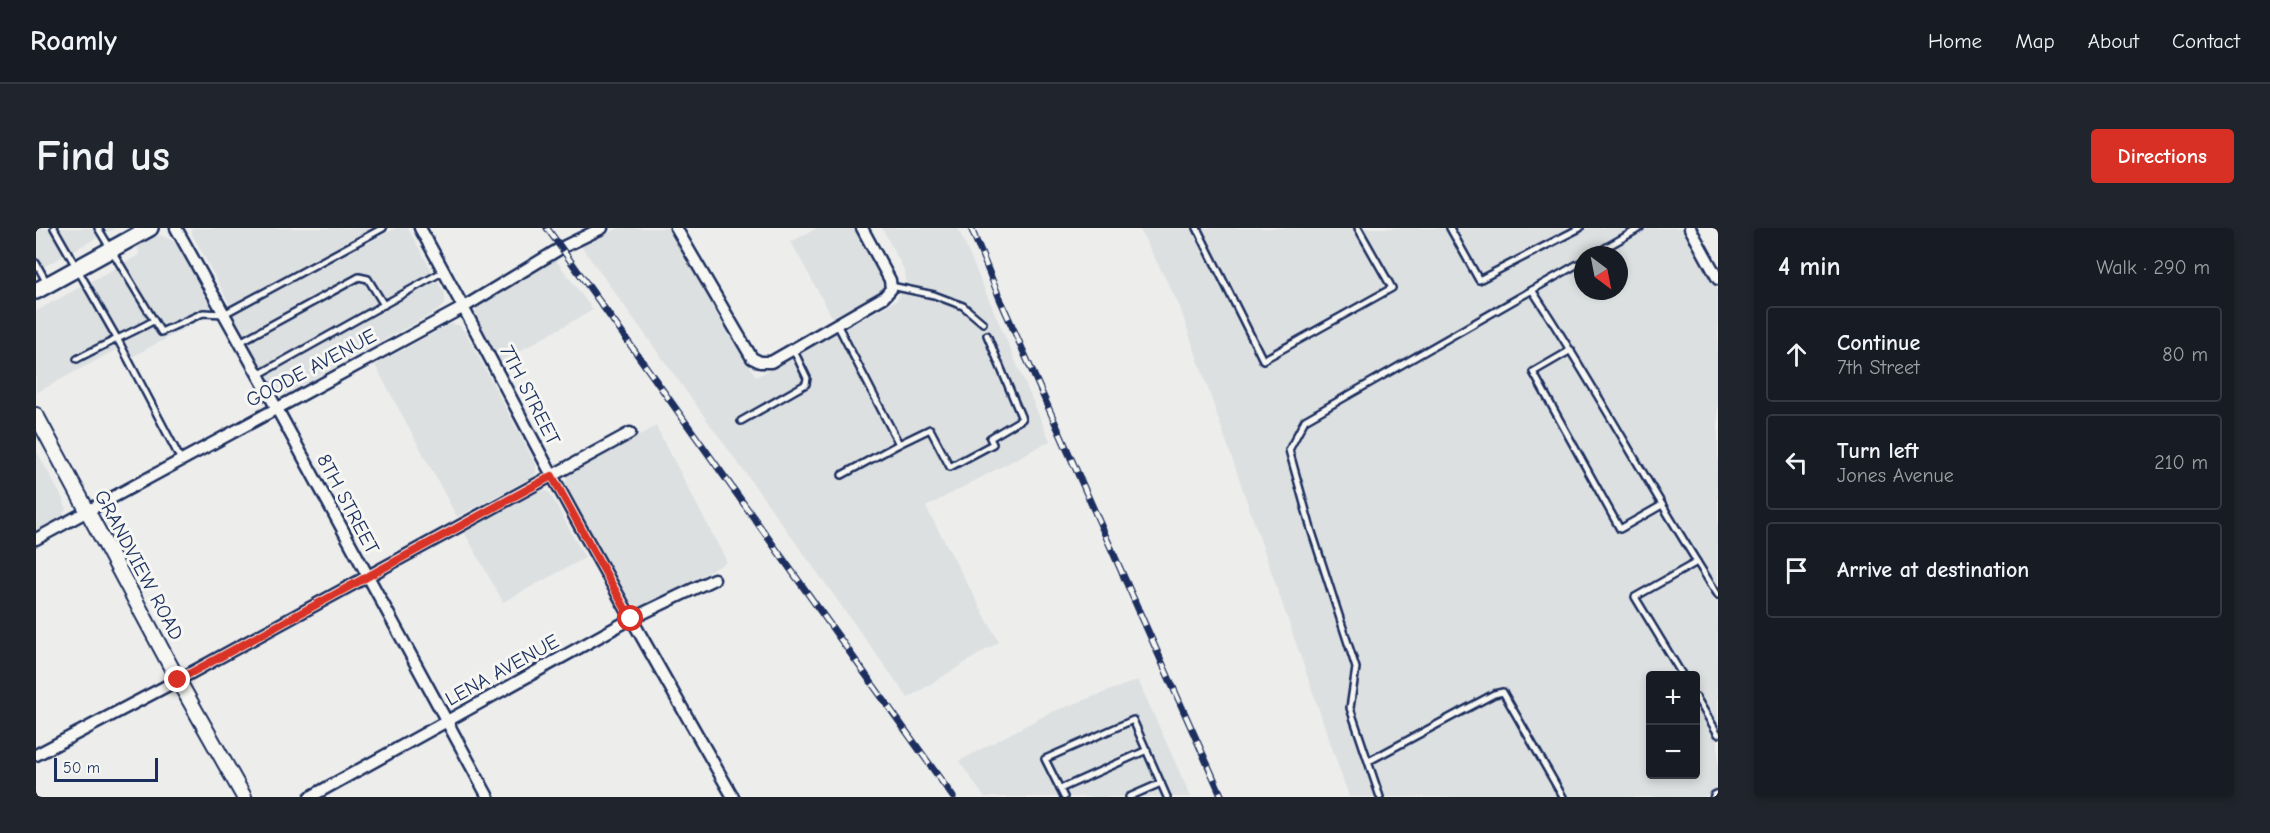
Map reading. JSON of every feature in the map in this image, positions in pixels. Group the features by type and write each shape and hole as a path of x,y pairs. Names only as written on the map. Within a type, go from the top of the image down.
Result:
{"main road":[{"path":"42,288 150,228"}],"street":[{"name":"8TH STREET","path":"176,228 488,797"},
{"name":"7TH STREET","path":"420,228 552,476 631,619 734,797"},
{"name":"GOODE AVENUE","path":"36,539 464,307 561,248 602,228"},
{"path":"676,228 752,358 760,362 771,362 884,297 891,288 890,280 862,228"},
{"path":"1690,228 1718,279"},
{"name":"GRANDVIEW ROAD","path":"36,414 40,431 88,510 178,680 244,797"},
{"path":"36,755 630,433"},
{"name":"LENA AVENUE","path":"310,797 631,619 714,579"}],"lane":[{"path":"54,228 118,340 182,460"},
{"path":"98,228 161,332 203,313 224,314 383,228"},
{"path":"1197,228 1263,360 1392,288 1359,228"},
{"path":"1450,228 1479,280 1580,228"},
{"path":"1609,246 1640,228"},
{"path":"36,263 42,288"},
{"path":"1380,797 1350,708 1356,668 1311,529 1290,450 1305,420 1574,266"},
{"path":"258,375 444,271"},
{"path":"240,342 359,277 368,279 384,305"},
{"path":"891,288 934,295 963,306 983,323"},
{"path":"1532,290 1572,350 1662,505 1718,595"},
{"path":"77,359 153,321"},
{"path":"837,324 899,444"},
{"path":"842,475 930,429 950,467 993,444 990,438 1022,419 987,335"},
{"path":"741,421 806,384 807,378 793,349"},
{"path":"1572,350 1533,372 1620,529 1662,505"},
{"path":"1681,671 1635,597 1696,562"},
{"path":"1369,761 1494,694 1503,692 1563,797"},
{"path":"1700,705 1718,735"},
{"path":"1064,797 1045,759 1133,720 1167,797"},
{"path":"1060,789 1147,750"},
{"path":"1129,797 1161,783"}],"shaded area":[{"path":"36,228 115,228 36,271"},
{"path":"192,228 371,228 230,305 192,234"},
{"path":"396,228 408,228 445,294 445,304 437,311 282,396 274,392 232,315"},
{"path":"619,228 673,228 756,377 897,300 906,282 905,272 882,228 958,228 1050,441 926,507 999,642 908,698 581,246"},
{"path":"817,228 856,228 885,282 884,290 832,317 791,242"},
{"path":"1139,228 1683,228 1718,291 1718,789 1704,797 1349,797 1179,305"},
{"path":"160,235 172,240 179,248 214,313 130,358 123,346 36,393 36,311 139,255 138,247 145,240"},
{"path":"556,260 593,310 500,362 475,314 477,306"},
{"path":"450,324 459,325 466,333 536,465 536,473 531,478 457,517 375,365"},
{"path":"656,426 727,562 643,607 635,606 630,600 565,484 567,475"},
{"path":"36,450 63,499 66,509 62,516 36,531"},
{"path":"543,489 550,493 585,558 503,602 464,532"},
{"path":"1138,680 1191,797 984,797 959,761 1049,713"}],"railway":[{"path":"547,228 953,797"},
{"path":"971,228 1000,299 1222,797"}],"route":[{"path":"178,680 552,476 631,619"}]}
